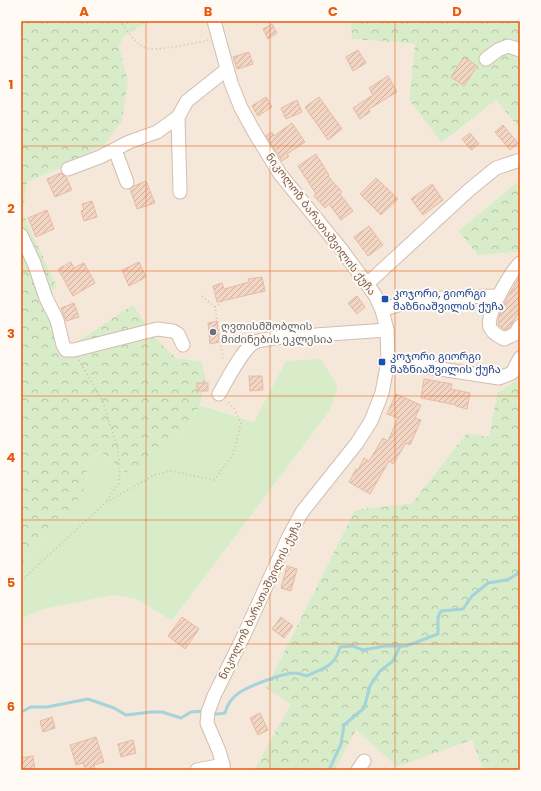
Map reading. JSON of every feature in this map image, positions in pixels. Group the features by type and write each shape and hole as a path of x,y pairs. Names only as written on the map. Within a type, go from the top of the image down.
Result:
{"street":[{"name":"ნიკოლოზ ბარათაშვილის ქუჩა","path":"214,21 226,70 241,108 256,135 280,174 341,249 375,295 382,310 387,330 388,361 382,393 372,421 357,443 302,512 289,536 244,635 214,696 208,712 207,723 219,751 223,768"},
{"path":"486,59 498,50 508,46 520,50"},
{"path":"68,169 100,157 129,142 157,132 178,117 187,101 226,70"},
{"path":"178,117 180,192"},
{"path":"115,150 127,182"},
{"path":"367,284 469,190 496,168 520,160"},
{"path":"21,235 34,263 46,298 57,320 63,345 66,350 74,350 157,329 173,331 178,334 183,345"},
{"path":"520,263 498,296 490,317 490,327 496,335 504,339 515,334 520,326"},
{"path":"382,310 418,300 498,296"},
{"path":"219,394 232,370 248,347 255,342 273,338 387,330"},
{"path":"388,361 499,378 512,373 520,358"},
{"path":"197,770 223,768"}],"path":[{"path":"120,21 134,40 144,48 166,48 195,44 218,38"},
{"path":"202,296 215,307 223,358 226,360"},
{"path":"215,307 223,301"},
{"path":"221,343 240,341 248,347"},
{"path":"21,581 105,503 119,483 120,471 117,446 103,402 74,350"},
{"path":"105,503 154,475 171,471 214,480 233,455 241,424 234,408 219,394"}],"shaded area":[{"path":"150,21 350,21 352,39 415,44 409,100 443,143 496,100 520,129 520,180 458,231 479,255 520,252 520,378 497,393 489,438 467,433 412,503 355,510 266,688 292,704 254,770 21,770 21,619 43,609 114,595 136,599 172,621 329,412 338,387 254,422 200,405 206,379 201,361 178,358 158,341 133,306 67,347 41,295 57,287 23,213 27,182 58,169 75,159 128,80 119,46 124,36"},
{"path":"356,730 397,767 472,740 483,770 335,770"}],"green space":[{"path":"21,21 150,21 124,36 119,46 128,80 122,121 104,145 58,169 27,182 23,213 57,287 42,295 68,347 133,305 158,341 177,358 201,361 206,379 200,405 187,426 173,444 150,462 126,473 100,451 87,463 86,485 70,513 51,531 21,564"},
{"path":"350,21 520,21 520,129 496,100 442,143 409,100 415,44 352,39"},
{"path":"520,180 520,252 478,255 458,231"},
{"path":"321,359 338,387 329,412 172,621 136,599 114,595 44,609 21,619 21,564 51,531 86,485 87,463 100,451 126,473 173,444 187,426 200,405 254,422 286,361"},
{"path":"520,378 520,770 483,770 472,740 397,767 356,730 335,770 254,770 291,704 266,688 355,510 412,503 467,433 489,437 497,393"}],"building":[{"path":"272,24 277,33 268,39 263,29"},
{"path":"358,50 366,63 353,71 346,57"},
{"path":"249,52 253,64 237,69 233,57"},
{"path":"464,57 477,66 464,86 451,77"},
{"path":"388,76 397,92 369,109 370,112 360,119 353,108 373,95 369,88"},
{"path":"266,97 272,107 258,116 252,106"},
{"path":"319,97 342,129 328,140 305,107"},
{"path":"297,100 302,112 286,119 281,108"},
{"path":"292,123 305,142 287,154 289,156 282,161 266,136 272,132 274,136"},
{"path":"503,125 518,143 510,150 495,132"},
{"path":"470,133 479,144 471,150 462,139"},
{"path":"316,154 329,175 328,176 342,192 340,194 353,211 341,220 329,204 325,208 314,196 316,194 298,166"},
{"path":"61,173 66,177 72,190 55,197 47,179"},
{"path":"376,178 398,199 381,215 360,194"},
{"path":"146,181 155,203 137,209 130,189"},
{"path":"432,184 443,200 423,215 411,199"},
{"path":"92,201 97,217 84,221 81,211 84,210 82,204"},
{"path":"47,210 54,229 36,237 28,218"},
{"path":"369,226 383,245 368,256 354,237"},
{"path":"71,262 74,268 84,263 95,283 73,296 58,269"},
{"path":"139,262 146,277 129,286 122,270"},
{"path":"520,276 520,311 509,328 505,330 498,325 499,316 507,298"},
{"path":"262,277 265,291 217,302 213,286 222,283 224,289 249,282 248,279"},
{"path":"357,296 365,307 357,314 348,303"},
{"path":"74,303 79,317 66,321 61,308"},
{"name":"ღვთისმშობლის მიძინების ეკლესია","path":"217,321 219,342 210,344 208,323"},
{"path":"249,376 262,376 263,390 250,391"},
{"path":"424,379 452,384 451,389 470,393 467,409 456,405 421,398"},
{"path":"197,383 208,383 208,391 197,391"},
{"path":"396,394 421,405 415,418 421,420 410,445 406,443 393,464 389,461 370,494 349,482 356,469 358,470 364,458 369,461 383,438 388,441 398,418 387,414"},
{"path":"287,566 297,569 291,591 281,588"},
{"path":"182,617 199,629 185,649 168,636"},
{"path":"281,617 293,626 284,638 272,629"},
{"path":"260,713 268,730 258,735 250,718"},
{"path":"52,717 55,728 43,732 40,721"},
{"path":"96,737 104,762 94,765 95,770 86,770 83,763 76,765 70,745"},
{"path":"133,740 136,753 121,757 118,744"},
{"path":"33,756 35,770 21,770 21,758"}],"waterway":[{"path":"210,713 225,713 228,705 237,694 258,683 289,674 296,673 307,676 323,669 332,663 338,654 340,647 353,646 363,650 385,646 406,646 438,634 438,617 441,611 463,609 472,596 488,583 507,580 520,571"},
{"path":"329,770 341,744 344,725 364,708 370,686 380,671 393,661 400,646"},
{"path":"21,712 31,707 47,707 88,699 114,708 126,715 162,712 181,718 191,712 205,711"}],"place":[{"name":"კოჯორი, გიორგი მაზნიაშვილის ქუჩა","path":"385,299"},
{"name":"ღვთისმშობლის მიძინების ეკლესია","path":"213,332"},
{"name":"კოჯორი გიორგი მაზნიაშვილის ქუჩა","path":"382,362"}]}
